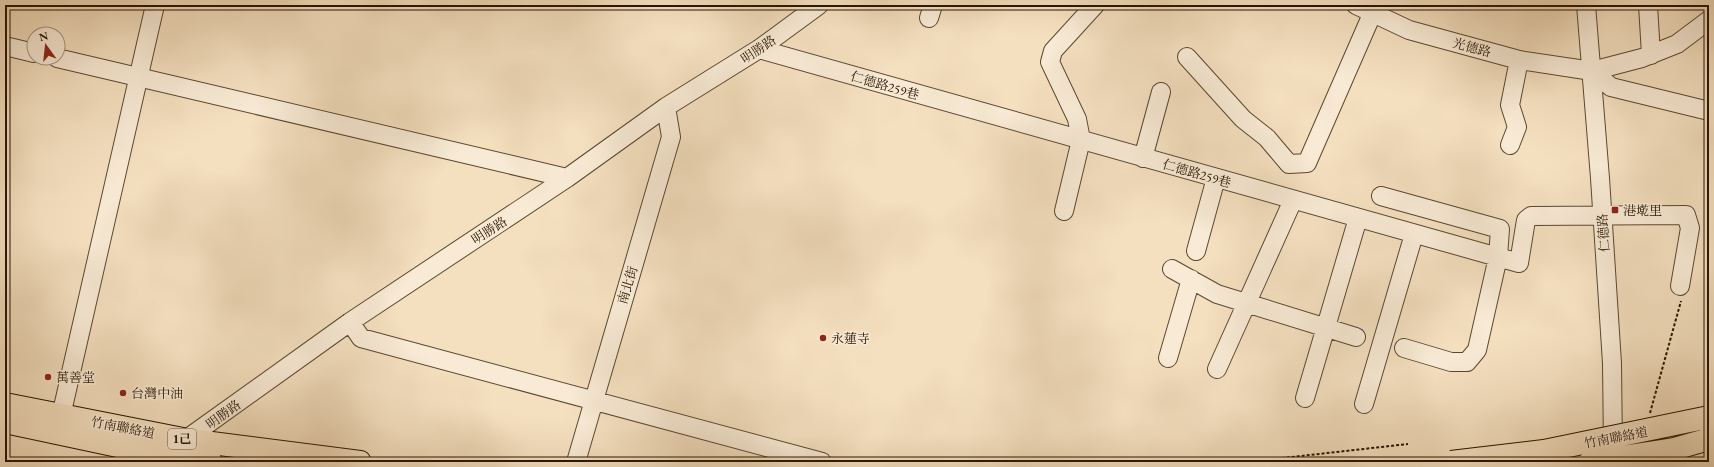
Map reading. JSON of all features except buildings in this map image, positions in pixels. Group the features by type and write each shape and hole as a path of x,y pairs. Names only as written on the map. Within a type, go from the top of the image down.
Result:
{"main road":[{"name":"竹南聯絡道","path":"5,404 188,440 360,462"},
{"name":"竹南聯絡道","path":"1452,462 1544,451 1709,417"},
{"name":"竹南聯絡道","path":"5,422 155,458 211,462"},
{"name":"竹南聯絡道","path":"1590,462 1674,449 1709,439"}],"street":[{"path":"61,416 155,5"},
{"name":"明勝路","path":"155,458 188,440 350,322 567,178 666,107 759,49 819,5"},
{"path":"1064,211 1081,140 1077,119 1050,62 1053,51 1095,5"},
{"name":"仁德路","path":"1586,5 1592,71 1612,363 1613,462"},
{"path":"1648,5 1651,55"},
{"path":"1187,57 1243,119 1266,138 1289,164 1307,164 1368,8"},
{"name":"光德路","path":"1368,8 1409,30 1519,60 1592,71"},
{"path":"1592,71 1651,55 1677,44 1709,20"},
{"path":"5,46 26,51"},
{"name":"仁德路259巷","path":"759,49 1519,263 1526,220 1531,216 1601,215"},
{"path":"66,60 567,178"},
{"path":"1510,145 1517,127 1510,105 1519,60"},
{"path":"1592,71 1611,87 1709,111"},
{"path":"1143,158 1161,92"},
{"name":"南北街","path":"576,462 671,137 666,107"},
{"path":"1196,251 1216,178"},
{"path":"1381,196 1500,229 1498,257 1477,350 1467,362 1451,362 1404,348"},
{"path":"1217,369 1293,200"},
{"path":"1601,215 1686,215 1690,228 1681,290"},
{"path":"1305,398 1358,218"},
{"path":"1364,404 1414,234"},
{"path":"1172,269 1217,294 1356,337"},
{"path":"1168,358 1191,280"},
{"path":"350,322 361,338 822,462"}],"path":[{"path":"1649,418 1681,290"},
{"path":"1247,462 1408,444"}],"place":[{"name":"港墘里","path":"1615,210"},
{"name":"永蓮寺","path":"823,338"},
{"name":"萬善堂","path":"48,377"},
{"name":"台灣中油","path":"123,393"}]}
